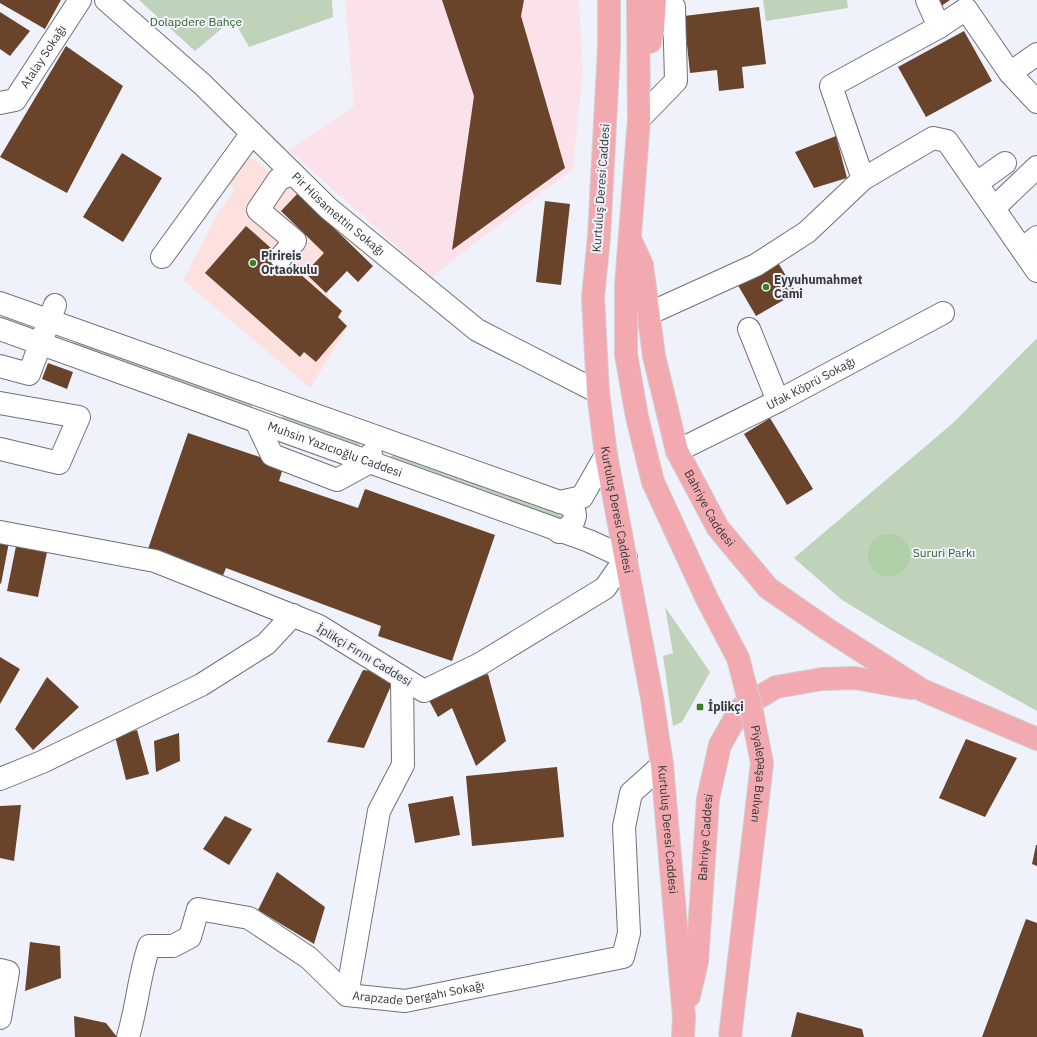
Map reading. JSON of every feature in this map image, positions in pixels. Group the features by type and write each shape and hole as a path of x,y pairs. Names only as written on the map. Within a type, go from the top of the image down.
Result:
{"main road":[{"name":"Kurtuluş Deresi Caddesi","path":"609,0 609,48 599,237 593,297 598,392 606,455 652,698 662,765 684,1027"},
{"path":"630,239 639,119 638,0"},
{"path":"639,90 653,28 655,0"},
{"name":"Bahriye Caddesi","path":"630,239 642,265 654,356 677,450 718,528 768,588 827,629 922,690 1037,739"},
{"name":"Piyalepaşa Bulvarı","path":"630,239 626,286 626,354 637,417 653,482 707,599 738,658 752,712 762,763 730,1037"},
{"name":"Bahriye Caddesi","path":"684,1027 697,962 708,799 720,745 741,708 776,687 822,679 856,678 922,690"}],"street":[{"name":"Atalay Sokağı","path":"0,103 15,100 80,0"},
{"name":"Pir Hüsamettin Sokağı","path":"106,0 202,84 328,208 477,330 598,392"},
{"path":"639,119 676,81 674,7 660,0"},
{"path":"927,0 940,27"},
{"path":"863,179 831,86 940,27 966,9 1010,72 1037,102"},
{"path":"1010,72 1037,54"},
{"path":"162,257 252,133"},
{"path":"648,314 756,265 807,232 863,179 933,138 947,141 994,208 1029,243 1037,271"},
{"path":"977,183 1005,163"},
{"path":"994,208 1037,167"},
{"path":"281,257 295,241 258,210 279,179 293,174"},
{"path":"0,303 52,313 268,399 560,502 571,507 575,512 575,519 573,525 568,529 559,532"},
{"path":"0,366 29,374 52,313"},
{"name":"Ufak Köprü Sokağı","path":"677,450 778,401 943,313"},
{"name":"Muhsin Yazıcıoğlu Caddesi","path":"0,329 559,532 589,541 626,558"},
{"path":"749,330 778,401"},
{"path":"257,422 268,399"},
{"path":"0,403 79,417 59,463 0,449"},
{"path":"368,463 377,438"},
{"path":"560,502 582,497 606,455"},
{"name":"İplikçi Fırını Caddesi","path":"0,532 155,561 319,626 424,691 480,664 605,588 626,558"},
{"path":"0,779 42,762 200,685 266,644 293,615"},
{"path":"347,995 380,811 402,765 402,678"},
{"name":"Arapzade Dergahı Sokağı","path":"128,1037 142,966 149,946 172,946 190,937 198,909 249,918 309,958 347,995 405,1001 623,957 629,933 624,827 631,793 662,765"},
{"path":"0,970 8,972 0,1018"}],"shaded area":[{"path":"345,0 579,0 583,72 573,169 431,277 289,150 354,106"},
{"name":"Pirireis Ortaokulu","path":"250,157 298,193 281,211 324,253 305,273 342,311 338,317 348,327 310,388 183,280 219,211 235,189 229,184"}],"green space":[{"name":"Dolapdere Bahçe","path":"139,0 332,0 333,17 249,47 233,19 195,51"},
{"path":"763,0 847,0 848,8 766,21"},
{"name":"Sururi Parkı","path":"1037,338 1037,711 893,631 842,600 794,558 953,423"},
{"path":"80,340 249,400 253,407 247,410 75,349 74,343"},
{"path":"286,415 358,441 361,445 355,446 284,421 281,417"},
{"path":"396,453 566,514 563,524 390,462 390,457"},
{"path":"885,534 893,534 904,540 910,551 910,559 904,570 893,576 885,576 874,570 868,559 868,551 874,540"},
{"path":"665,607 710,672 682,722 673,726 663,656 673,653"}],"building":[{"path":"0,0 61,0 45,29 0,3"},
{"path":"442,0 524,0 521,16 565,168 452,250 474,96"},
{"path":"934,0 950,0 937,9"},
{"path":"759,7 766,64 742,67 744,88 719,91 717,70 690,73 684,16"},
{"path":"0,12 30,31 10,56 0,49"},
{"path":"964,31 992,81 926,117 898,67"},
{"path":"66,46 123,86 67,193 0,157"},
{"path":"836,136 847,178 814,188 795,152"},
{"path":"122,153 162,178 123,242 83,217"},
{"path":"298,193 373,266 358,282 347,271 326,293 305,273 324,253 281,211"},
{"path":"545,201 570,204 561,285 536,282"},
{"path":"246,226 342,311 338,317 347,326 316,362 304,352 300,357 205,273"},
{"name":"Eyyuhumahmet Cami","path":"776,259 796,293 756,316 736,282"},
{"path":"48,363 73,372 67,389 42,379"},
{"path":"770,418 813,489 787,505 744,434"},
{"path":"188,433 284,465 279,481 358,508 365,489 495,535 452,661 378,636 381,626 226,568 222,578 147,552"},
{"path":"0,541 9,542 1,584 0,583"},
{"path":"16,546 47,552 38,597 7,591"},
{"path":"0,657 20,669 0,704"},
{"path":"363,670 396,674 364,748 327,742"},
{"path":"488,674 506,741 476,766 452,708 438,717 424,691"},
{"path":"47,677 79,707 33,750 15,729"},
{"path":"137,730 149,774 126,780 115,736"},
{"path":"179,733 180,761 156,772 154,741"},
{"path":"966,739 1017,758 985,817 939,798"},
{"path":"557,767 564,837 472,846 466,776"},
{"path":"453,796 460,835 415,843 408,804"},
{"path":"21,805 14,861 0,858 0,806"},
{"path":"225,816 252,829 229,865 203,849"},
{"path":"1037,845 1037,866 1032,864"},
{"path":"277,872 325,907 314,944 258,910"},
{"path":"1026,919 1037,923 1037,1037 982,1037"},
{"path":"30,942 60,946 61,978 25,991"},
{"path":"797,1012 862,1029 864,1037 791,1037"},
{"path":"74,1016 106,1023 117,1037 75,1037"}],"place":[{"name":"Pirireis Ortaokulu","path":"253,263"},
{"name":"Eyyuhumahmet Cami","path":"766,287"},
{"name":"İplikçi","path":"700,707"}]}
